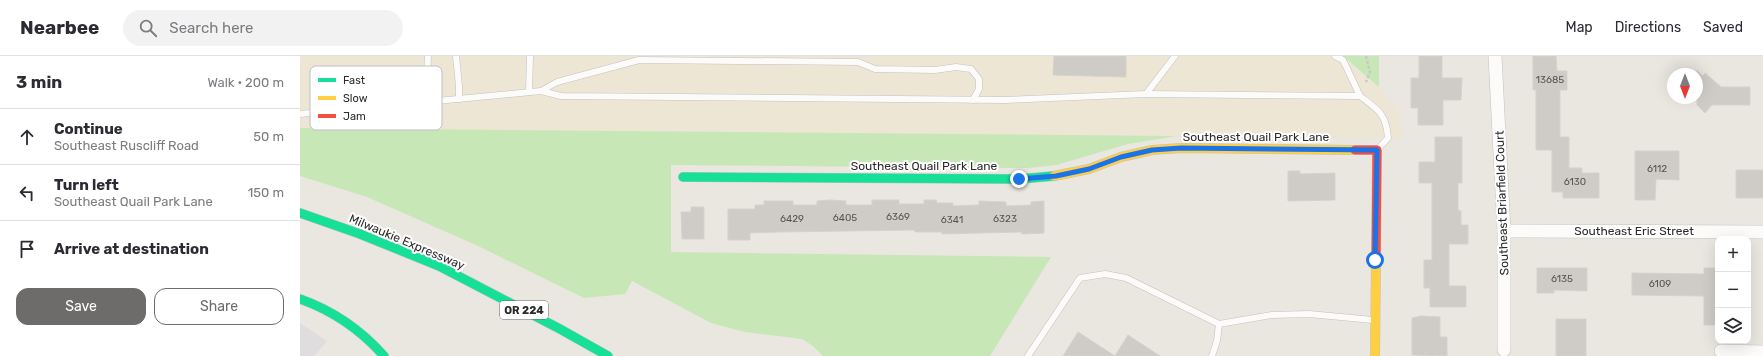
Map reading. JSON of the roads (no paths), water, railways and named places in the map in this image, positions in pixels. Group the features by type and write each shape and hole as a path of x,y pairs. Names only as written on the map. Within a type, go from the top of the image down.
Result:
{"main road":[{"name":"Southeast Quail Park Lane","path":"683,177 1019,179 1056,176 1089,169 1121,157 1160,150 1189,148 1377,150"},
{"path":"1375,356 1377,150"},
{"name":"Milwaukie Expressway","path":"300,213 360,234 439,266 560,329 608,356"},
{"path":"300,299 329,310 346,320 363,333 384,356"}],"street":[{"name":"Southeast Briarfield Court","path":"1495,56 1504,231 1504,350"},
{"name":"Southeast Eric Street","path":"1504,231 1763,232"},
{"path":"1722,351 1763,352"}],"lane":[{"path":"428,56 428,66"},
{"path":"456,56 459,99"},
{"path":"530,56 530,92"},
{"path":"1146,94 1175,56"},
{"path":"1336,56 1343,60 1360,96 1380,111 1387,124 1388,138 1377,150"},
{"path":"541,91 557,82 639,60 858,62 875,69 935,70 956,67 971,69 979,79 979,89 974,100"},
{"path":"442,101 541,91 561,96 974,100 1146,94 1360,96"},
{"path":"300,114 310,113"},
{"path":"1028,356 1080,278 1105,274 1126,278 1219,324 1272,315 1310,314 1375,320"},
{"path":"1212,356 1217,341 1219,324"}]}
